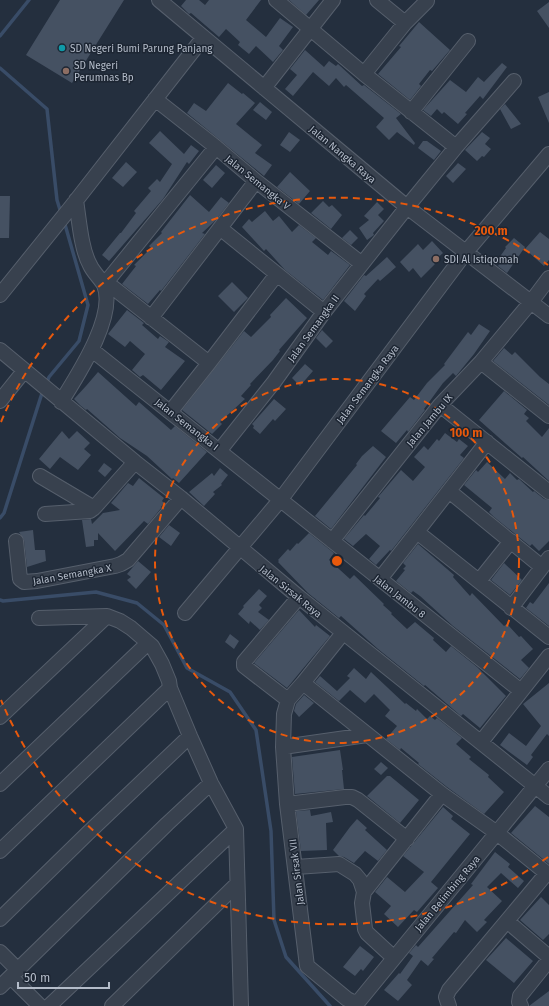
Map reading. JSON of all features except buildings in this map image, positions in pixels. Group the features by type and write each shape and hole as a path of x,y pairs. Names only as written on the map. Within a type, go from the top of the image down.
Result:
{"street":[{"name":"Jalan Nangka Raya","path":"158,0 407,207 549,316"},
{"path":"276,0 364,74 456,147"},
{"path":"264,88 333,0"},
{"path":"377,0 405,23"},
{"path":"364,74 405,23 427,1"},
{"path":"0,295 203,38"},
{"path":"411,112 468,41"},
{"name":"Jalan Semangka II","path":"220,450 274,382 324,312 407,207 456,147 514,81"},
{"name":"Jalan Semangka V","path":"155,99 362,264"},
{"path":"62,402 92,350 105,310 105,284 216,147"},
{"name":"Jalan Semangka Raya","path":"185,613 281,499 466,252 549,154"},
{"path":"151,318 256,181"},
{"path":"73,204 84,252 90,265 105,284 209,363"},
{"path":"220,228 324,312"},
{"path":"171,411 277,274"},
{"name":"Jalan Jambu IX","path":"332,541 440,405 481,362 549,278"},
{"name":"Jalan Sirsak Raya","path":"0,350 50,393 134,462 181,498 239,548 343,633 549,797"},
{"name":"Jalan Semangka I","path":"92,350 281,499"},
{"path":"481,362 549,416"},
{"path":"0,401 28,374"},
{"path":"440,405 549,492"},
{"path":"380,579 487,442"},
{"path":"45,514 90,511 134,462"},
{"path":"40,476 94,508"},
{"path":"449,491 511,541 546,562 511,608"},
{"name":"Jalan Semangka X","path":"16,541 20,579 24,582 37,581 115,566 128,560 181,498"},
{"name":"Jalan Jambu 8","path":"281,499 521,691"},
{"path":"417,532 549,637"},
{"path":"479,581 511,541"},
{"path":"299,597 244,662 244,666 288,700 343,633"},
{"path":"0,717 107,616"},
{"path":"39,618 107,616 120,621 131,628 152,646 162,664 169,681 170,688 211,783 236,829 241,1006"},
{"path":"0,784 148,643"},
{"path":"481,742 549,656"},
{"path":"303,683 442,794 497,833 548,874 449,990 446,997 449,1006"},
{"path":"0,850 170,688"},
{"name":"Jalan Sirsak VII","path":"288,700 284,714 283,747 287,804 296,867 307,966 347,999 353,1002 359,1001"},
{"path":"283,747 367,734"},
{"path":"0,919 190,736"},
{"name":"Jalan Belimbing Raya","path":"359,1001 393,957 549,769"},
{"path":"0,987 211,783"},
{"path":"364,892 442,794"},
{"path":"287,804 352,797 358,800 407,839"},
{"path":"49,1006 236,829"},
{"path":"296,867 340,864 360,880 364,892 362,903 365,929 367,933 393,957"},
{"path":"112,1006 237,884"},
{"path":"507,921 549,956"},
{"path":"0,952 14,973 40,1006"},
{"path":"521,1006 519,1002 520,996 549,960"}],"waterway":[{"path":"0,36 29,0"},
{"path":"0,68 47,109 57,200 61,213"},
{"path":"46,385 49,377 79,341 88,305 64,221"},
{"path":"0,518 4,513 43,390"},
{"path":"0,600 3,601 96,592 137,603 164,625 187,668 230,692 256,730 271,831 274,920 286,957 330,1006"}],"place":[{"name":"SD Negeri Bumi Parung Panjang","path":"62,48"},
{"name":"SD Negeri Perumnas Bp","path":"66,71"},
{"name":"SDI Al Istiqomah","path":"436,259"}]}
